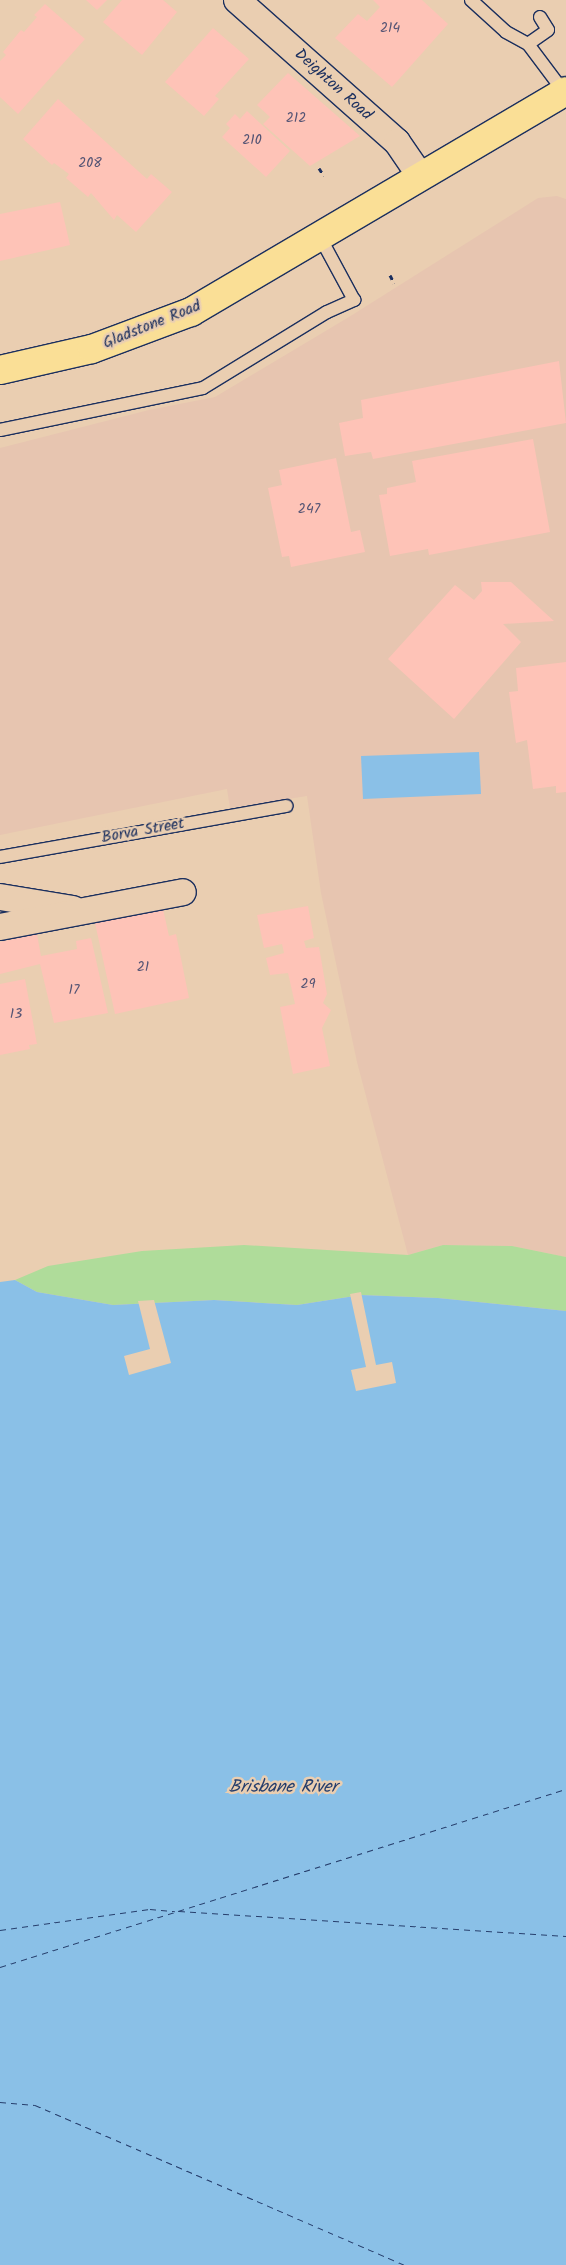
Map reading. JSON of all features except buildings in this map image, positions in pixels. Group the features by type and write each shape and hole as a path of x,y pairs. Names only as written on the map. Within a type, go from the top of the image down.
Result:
{"main road":[{"name":"Gladstone Road","path":"0,370 92,349 191,312 565,92"}],"street":[{"name":"Deighton Road","path":"237,0 396,142 421,177"},
{"path":"0,927 183,892"},
{"path":"0,897 82,912"}],"lane":[{"path":"471,0 506,32 528,44 565,92"},
{"path":"528,44 548,30 540,17"},
{"path":"0,430 202,388 327,312 354,300 320,237"},
{"name":"Borva Street","path":"0,857 287,806"}],"path":[{"path":"319,168 324,176"},
{"path":"390,276 394,283"}],"shaded area":[{"path":"557,196 566,199 566,1257 512,1246 443,1245 408,1255 357,1062 321,893 307,796 230,808 227,789 0,835 0,448 149,410 215,397 349,317 538,198"}],"green space":[{"path":"244,1245 408,1255 443,1245 512,1246 566,1257 566,1311 438,1298 361,1295 297,1305 214,1300 113,1305 37,1292 15,1280 48,1266 142,1251"}],"water":[{"path":"479,752 481,794 363,799 361,756"},
{"name":"Brisbane River","path":"15,1280 37,1292 113,1305 214,1300 297,1305 361,1295 438,1298 566,1311 566,2265 0,2265 0,1282"}],"pier":[{"path":"361,1292 376,1365 392,1362 396,1383 356,1391 351,1370 366,1367 350,1294"},
{"path":"154,1300 171,1363 129,1375 124,1356 150,1349 138,1301"}],"ferry route":[{"path":"0,1967 566,1789"},
{"path":"0,1930 150,1909 175,1911"},
{"path":"179,1911 566,1936"},
{"path":"0,2102 35,2105 405,2265"}]}
